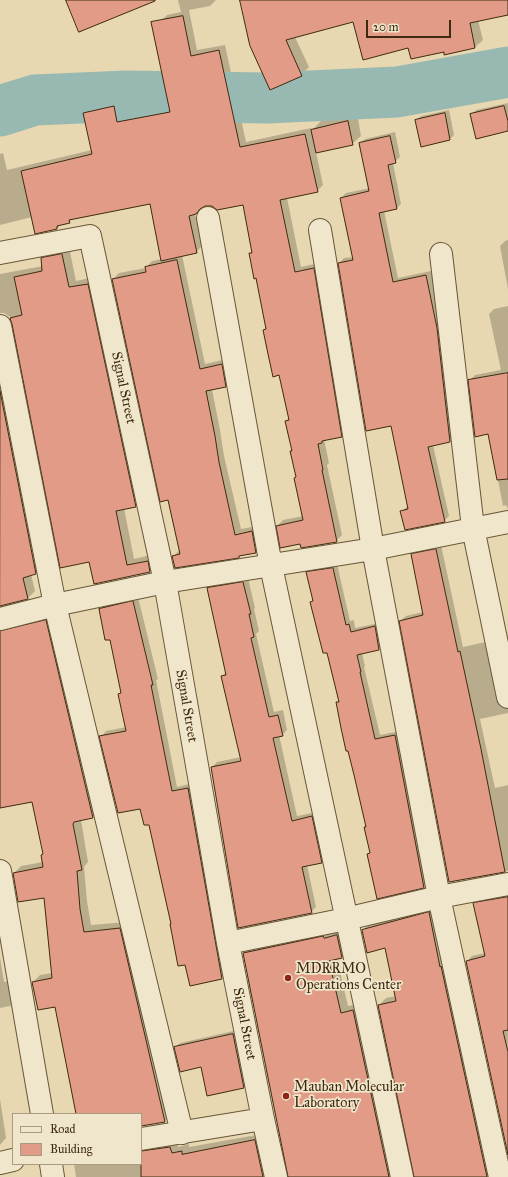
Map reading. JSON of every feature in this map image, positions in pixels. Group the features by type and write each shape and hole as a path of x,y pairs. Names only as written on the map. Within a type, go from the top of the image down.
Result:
{"street":[{"path":"208,218 270,566 402,1177"},
{"path":"320,230 372,549 439,897 500,1177"},
{"name":"Signal Street","path":"0,253 90,236 165,582 228,943 263,1120 276,1177"},
{"path":"441,254 473,528 508,697"},
{"path":"0,326 55,605 182,1132"},
{"path":"0,619 55,605 165,582 372,549 508,522"},
{"path":"0,871 42,1113"},
{"path":"228,943 346,919 439,897 508,884"},
{"path":"142,1139 263,1120"},
{"path":"0,1163 12,1160"},
{"path":"51,1165 53,1177"}],"building":[{"path":"66,0 155,0 155,1 79,32"},
{"path":"240,0 508,0 508,15 470,23 475,48 444,55 444,52 411,59 408,48 363,60 353,22 286,40 302,76 270,90 250,46"},
{"path":"183,16 191,56 219,50 240,147 305,134 318,192 280,200 295,272 314,268 342,437 322,441 322,443 318,444 337,542 301,548 300,544 280,548 276,526 303,520 294,478 296,477 290,451 292,451 285,421 289,420 279,375 273,377 268,354 263,330 266,329 256,278 254,279 249,253 252,253 243,205 217,210 212,206 205,206 196,214 189,216 197,253 161,261 150,204 69,220 70,223 57,226 57,229 35,234 21,171 92,154 83,113 114,106 117,122 170,112 151,22"},
{"path":"504,106 508,121 508,131 476,139 470,114"},
{"path":"445,113 450,140 421,147 415,120"},
{"path":"348,121 353,145 316,153 311,130"},
{"path":"390,136 396,163 388,165 397,209 379,213 393,282 426,275 437,328 450,442 428,447 445,522 405,530 400,511 408,509 391,426 366,431 338,263 353,260 340,198 369,191 359,143"},
{"path":"62,254 69,287 88,284 136,507 116,511 127,565 148,561 150,572 94,584 89,562 60,568 10,318 22,315 14,277 42,271 41,258"},
{"path":"177,260 200,369 222,364 226,387 206,391 219,462 235,535 252,531 256,553 239,556 239,558 175,568 172,556 180,554 168,500 160,502 112,279 146,272 145,267"},
{"path":"508,373 508,479 497,480 488,434 475,437 468,380"},
{"path":"0,391 36,574 23,578 28,599 0,606"},
{"path":"436,549 481,749 505,872 449,882 399,621 423,615 411,554"},
{"path":"333,568 346,625 349,624 351,632 375,626 379,650 357,655 360,672 375,739 395,735 424,888 377,899 367,854 370,853 364,827 366,827 348,751 346,751 336,702 339,702 327,653 323,653 310,602 313,601 306,572"},
{"path":"243,582 251,614 249,614 254,637 251,638 269,717 278,715 283,736 273,738 292,821 312,816 322,863 302,867 312,913 238,928 211,767 241,761 221,676 226,675 207,588"},
{"path":"133,601 153,685 151,685 172,791 188,788 222,979 190,986 185,965 178,966 171,924 149,825 144,825 140,809 118,813 99,736 126,731 118,694 121,693 110,640 105,640 99,609"},
{"path":"46,620 93,818 74,822 73,824 82,870 77,871 80,909 84,932 120,928 165,1122 142,1126 142,1113 76,1113 55,1007 38,1010 32,982 52,978 44,898 18,902 13,873 43,867 41,855 43,854 32,802 0,808 0,631"},
{"path":"508,897 508,1030 503,1031 508,1052 508,1155 466,961 485,956 473,903"},
{"path":"429,912 487,1177 414,1177 378,1005 396,1001 385,948 367,953 362,930"},
{"path":"337,935 342,958 329,961 341,1013 353,1010 389,1177 288,1177 243,953 323,936 324,938"},
{"path":"233,1034 244,1088 207,1096 201,1067 180,1072 174,1047"},
{"path":"255,1140 263,1177 141,1177 142,1151 170,1147 172,1153 182,1151 182,1154"}],"waterway":[{"path":"0,111 35,100 126,96 267,98 397,92 508,72"}],"place":[{"name":"MDRRMO Operations Center","path":"288,978"},
{"name":"Mauban Molecular Laboratory","path":"286,1096"}]}
